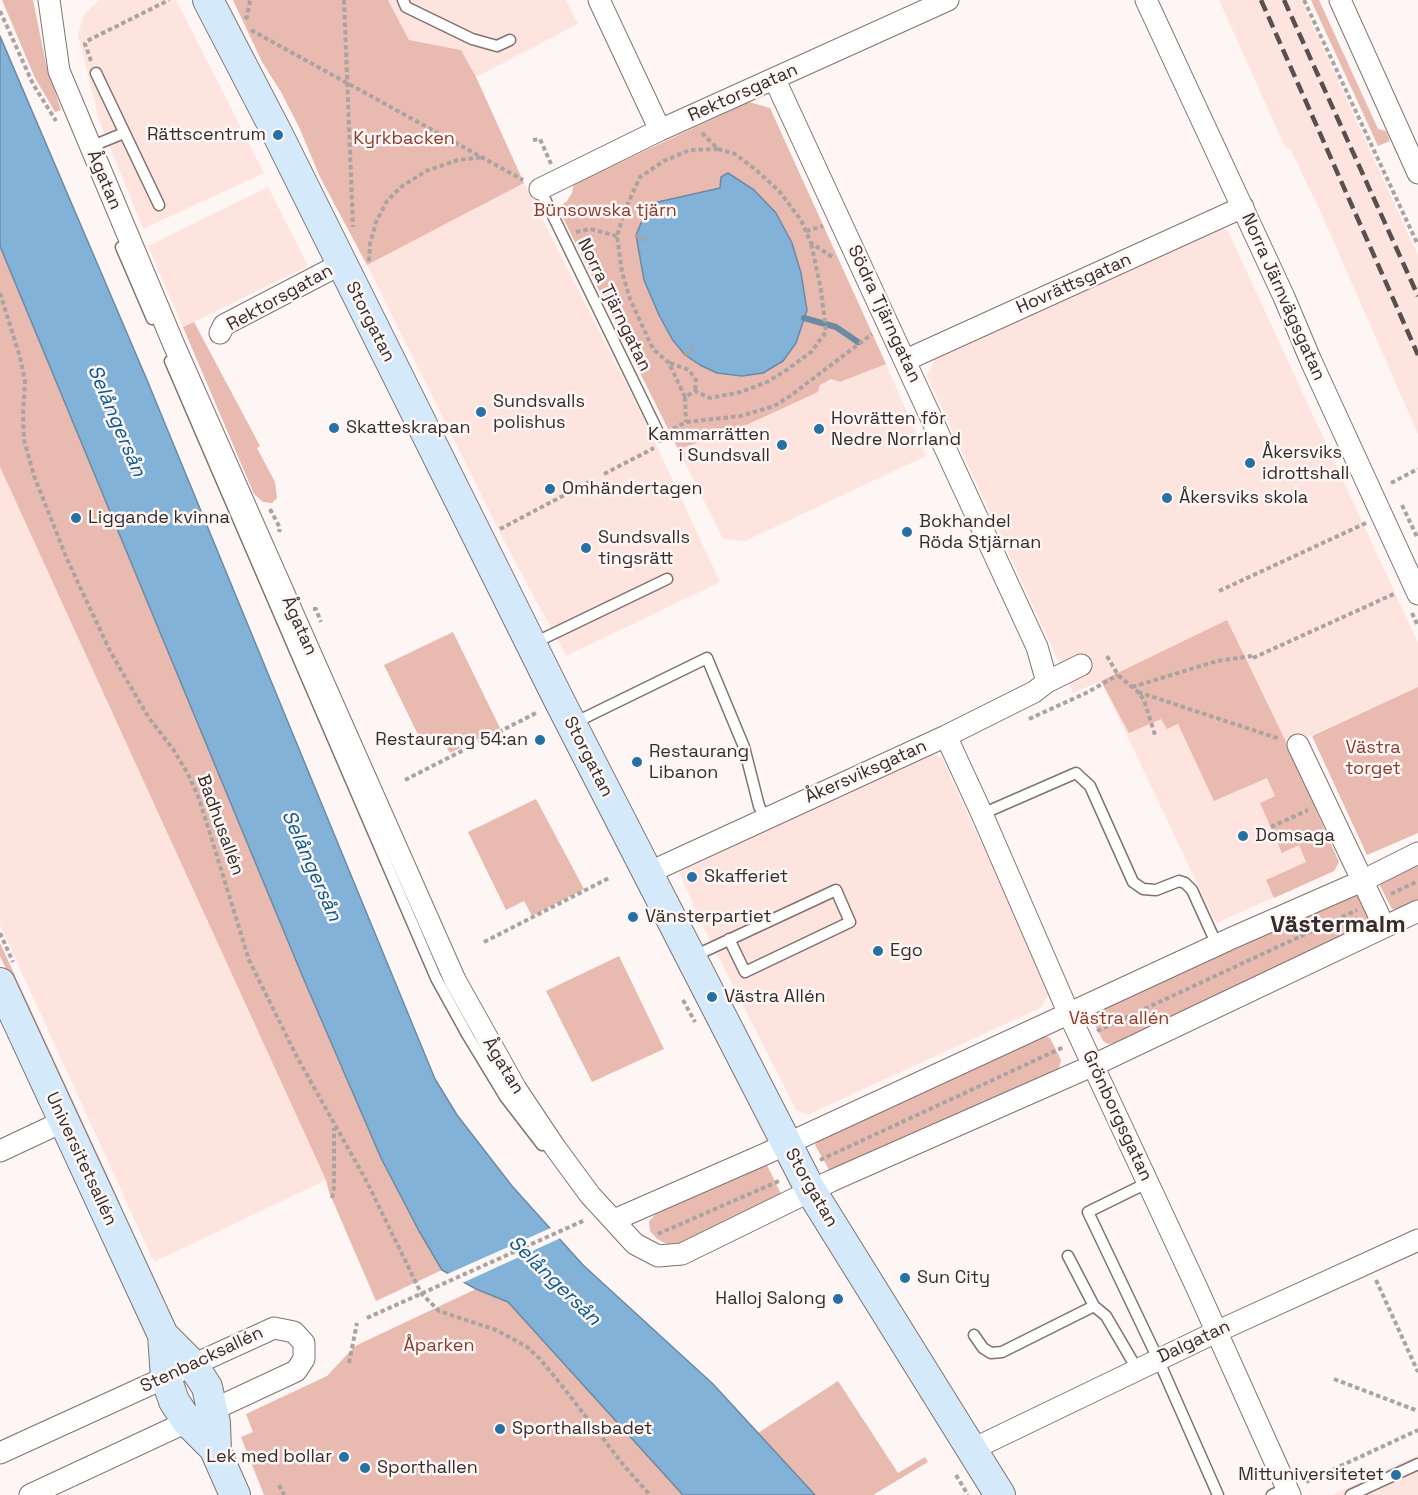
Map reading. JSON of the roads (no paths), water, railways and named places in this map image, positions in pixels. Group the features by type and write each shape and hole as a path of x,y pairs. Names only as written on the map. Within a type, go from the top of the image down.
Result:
{"street":[{"name":"Ågatan","path":"49,0 59,71 90,147 174,345 455,980 511,1093 590,1195 614,1220"},
{"name":"Storgatan","path":"208,0 273,125 354,255 532,644 810,1191 1000,1495"},
{"path":"599,0 660,130"},
{"name":"Rektorsgatan","path":"540,189 660,130 948,0"},
{"name":"Norra Järnvägsgatan","path":"1146,0 1243,207 1410,592"},
{"path":"1340,0 1411,138 1418,173"},
{"name":"Södra Tjärngatan","path":"775,80 1037,647 1047,682"},
{"name":"Hovrättsgatan","path":"906,360 1243,207"},
{"name":"Rektorsgatan","path":"220,333 224,325 354,255"},
{"name":"Åkersviksgatan","path":"648,873 946,736 1034,692 1047,682 1081,665"},
{"name":"Grönborgsgatan","path":"946,736 1069,1014 1288,1490"},
{"path":"1298,745 1384,926"},
{"path":"1418,853 1362,881 1216,945 614,1220 635,1244 658,1256 682,1254 810,1191 918,1141 1094,1065 1418,911"},
{"name":"Universitetsallén","path":"0,983 163,1335 192,1364 207,1387 200,1416"},
{"path":"0,1151 64,1121"},
{"name":"Dalgatan","path":"972,1449 1158,1359 1418,1240"},
{"name":"Stenbacksallén","path":"0,1453 274,1328 294,1332 304,1343 304,1359 296,1371 30,1495"},
{"name":"Universitetsallén","path":"163,1335 166,1378 174,1401 200,1416 236,1495"}],"lane":[{"path":"403,0 406,7 472,39 497,46 510,39"},
{"path":"96,73 159,205"},
{"path":"90,147 124,133"},
{"name":"Norra Tjärngatan","path":"540,189 662,440"},
{"path":"121,247 436,978 468,1036 511,1093"},
{"path":"532,644 666,579"},
{"path":"572,724 707,658 744,747 759,806 765,818"},
{"path":"982,814 1076,773 1090,786 1133,882 1143,889 1156,890 1179,881 1185,883 1192,890 1216,945"},
{"path":"692,957 729,939 836,890 850,922 745,972 729,939"},
{"path":"1148,1183 1088,1212 1158,1359 1218,1495"},
{"path":"1068,1256 1094,1306 1106,1316 1137,1369"},
{"path":"974,1335 983,1348 991,1353 1002,1352 1094,1306"},
{"path":"1351,1495 1418,1464"}],"water":[{"name":"Selångersån","path":"0,36 147,380 435,1079 457,1115 512,1186 583,1265 713,1384 815,1495 683,1495 508,1302 476,1289 442,1270 419,1231 381,1158 302,975 0,246"},
{"name":"Bünsowska tjärn","path":"728,173 754,190 776,213 792,243 801,273 807,310 796,343 783,361 763,373 742,376 717,373 700,365 685,355 672,339 644,280 636,235 649,204 720,188 721,177"}],"waterway":[{"path":"804,318 836,327 858,342"}],"railway":[{"path":"1261,0 1418,355"},
{"path":"1284,0 1418,296"}],"place":[{"name":"Rättscentrum","path":"278,135"},
{"name":"Sundsvalls polishus","path":"481,412"},
{"name":"Skatteskrapan","path":"334,428"},
{"name":"Hovrätten för Nedre Norrland","path":"819,429"},
{"name":"Kammarrätten i Sundsvall","path":"782,445"},
{"name":"Åkersviks idrottshall","path":"1250,463"},
{"name":"Omhändertagen","path":"550,489"},
{"name":"Åkersviks skola","path":"1167,498"},
{"name":"Liggande kvinna","path":"76,518"},
{"name":"Bokhandel Röda Stjärnan","path":"907,532"},
{"name":"Sundsvalls tingsrätt","path":"586,548"},
{"name":"Restaurang 54:an","path":"540,740"},
{"name":"Restaurang Libanon","path":"637,762"},
{"name":"Domsaga","path":"1243,836"},
{"name":"Skafferiet","path":"692,877"},
{"name":"Vänsterpartiet","path":"633,917"},
{"name":"Ego","path":"878,951"},
{"name":"Västra Allén","path":"712,997"},
{"name":"Sun City","path":"905,1278"},
{"name":"Halloj Salong","path":"838,1299"},
{"name":"Sporthallsbadet","path":"500,1429"},
{"name":"Lek med bollar","path":"344,1457"},
{"name":"Sporthallen","path":"365,1468"},
{"name":"Mittuniversitetet","path":"1396,1475"}],"district":[{"name":"Västermalm","path":"1338,925"}],"park label":[{"name":"Kyrkbacken","path":"404,139"},
{"name":"Västra torget","path":"1373,758"},
{"name":"Västra allén","path":"1119,1019"},
{"name":"Åparken","path":"439,1346"}]}
